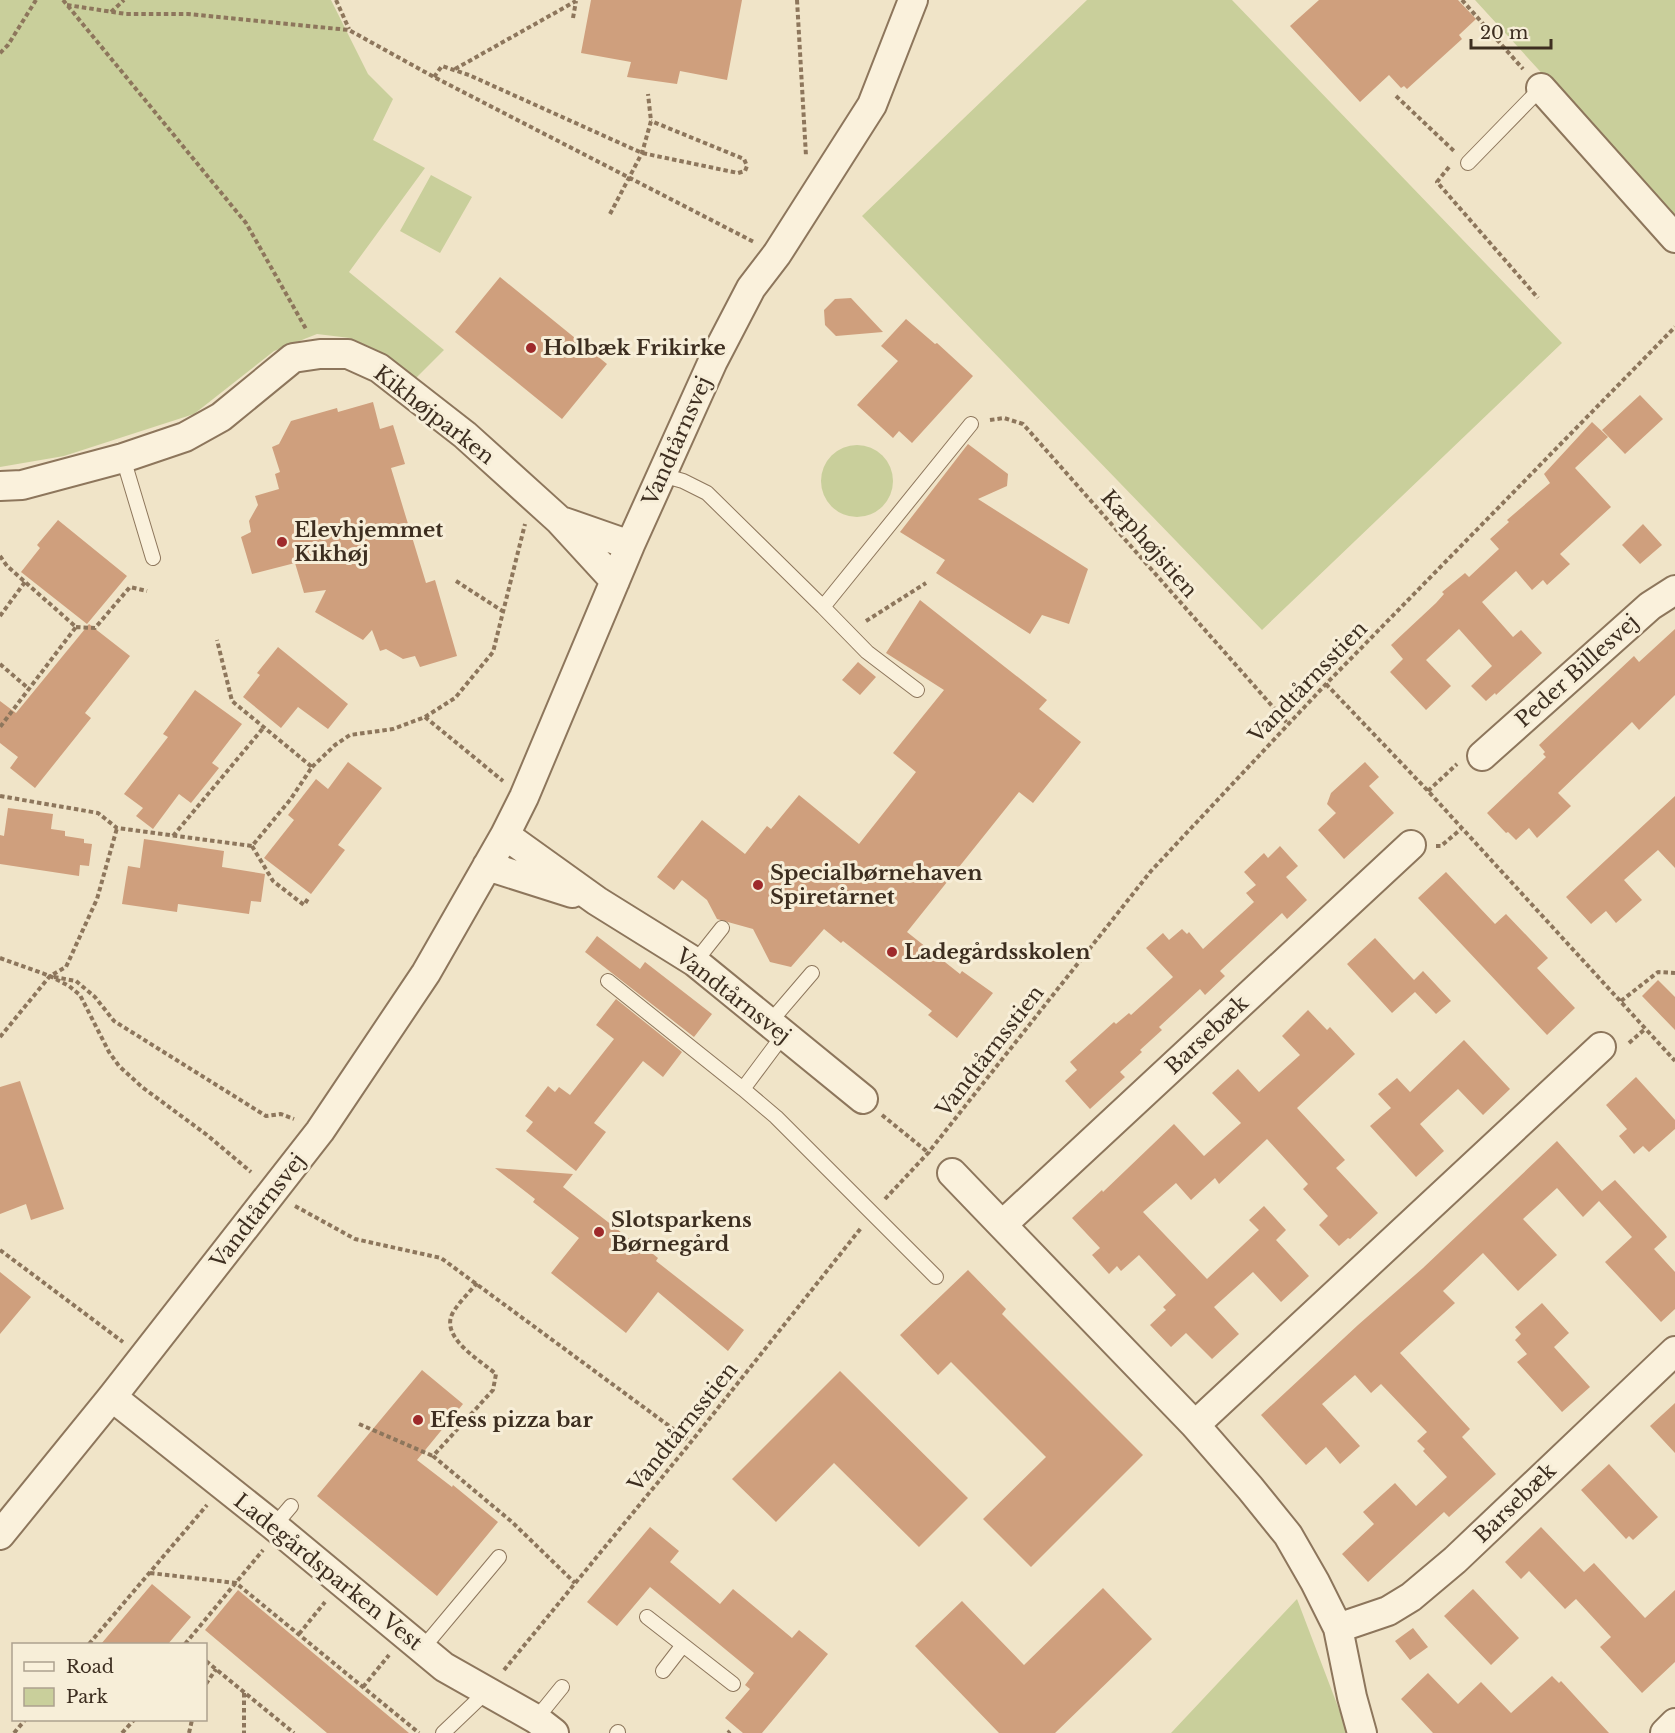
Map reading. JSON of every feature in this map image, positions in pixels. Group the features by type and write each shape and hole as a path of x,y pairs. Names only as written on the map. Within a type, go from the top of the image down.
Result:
{"street":[{"name":"Vandtårnsvej","path":"0,1535 112,1397 320,1131 426,973 505,835 524,797 630,545 718,350 751,288 777,254 872,105 913,0"},
{"path":"1541,88 1675,238"},
{"name":"Kikhøjparken","path":"0,486 22,485 123,458 185,436 221,417 293,358 320,354 348,354 379,368 465,435 559,520 615,581"},
{"name":"Kikhøjparken","path":"559,520 630,545"},
{"name":"Peder Billesvej","path":"1482,756 1650,606 1675,590"},
{"name":"Vandtårnsvej","path":"505,835 597,901 695,962 863,1099"},
{"name":"Barsebæk","path":"1002,1225 1412,845"},
{"name":"Vandtårnsvej","path":"487,866 597,901"},
{"path":"1195,1425 1601,1047"},
{"path":"952,1173 1195,1425 1288,1535 1316,1582 1338,1628 1362,1733"},
{"name":"Barsebæk","path":"1338,1628 1388,1611 1411,1597 1455,1560 1675,1351"},
{"name":"Ladegårdsparken Vest","path":"112,1397 223,1486 281,1521 341,1583 444,1667 545,1726"},
{"path":"1665,1733 1675,1724"}],"lane":[{"path":"1463,159 1541,88"},
{"path":"823,607 970,424"},
{"path":"123,458 153,558"},
{"path":"662,474 707,493 867,652 917,690"},
{"path":"695,962 722,928"},
{"path":"743,1089 777,1028 812,973"},
{"path":"608,981 776,1117 936,1277"},
{"path":"414,1643 499,1557"},
{"path":"647,1617 733,1684"},
{"path":"663,1671 682,1645"},
{"path":"545,1726 562,1687"},
{"path":"443,1733 486,1692"}],"path":[{"path":"0,52 8,45 36,0"},
{"path":"63,0 246,223 320,354"},
{"path":"111,12 124,0"},
{"path":"336,0 349,30"},
{"path":"573,18 576,0"},
{"path":"454,70 576,0"},
{"path":"797,0 805,150 809,165 827,177"},
{"path":"1462,0 1541,88"},
{"path":"67,6 126,14 188,14 349,30 434,77 777,254"},
{"path":"434,77 442,66 469,75 642,153 738,173 744,171 747,166 744,159 651,121"},
{"path":"610,214 642,153 651,121 648,94"},
{"path":"1396,96 1463,159 1437,182 1538,298"},
{"name":"Vandtårnsstien","path":"486,1692 691,1442 872,1214 928,1153 1151,871 1326,684 1675,327"},
{"name":"Kæphøjstien","path":"970,424 1004,418 1023,424 1288,724"},
{"path":"252,846 291,800 312,767 334,745 350,735 393,729 424,717 455,698 493,652 532,495"},
{"path":"0,556 7,566 76,627 95,628 130,586 147,591"},
{"path":"456,581 504,612"},
{"path":"0,616 25,582"},
{"path":"848,633 926,583"},
{"path":"0,727 76,627"},
{"path":"217,640 232,701 312,767"},
{"path":"0,664 29,689"},
{"path":"1326,684 1428,791 1675,1061"},
{"path":"424,717 524,797"},
{"path":"173,836 264,727"},
{"path":"1428,791 1464,758 1482,756"},
{"path":"0,796 98,813 117,828 252,846"},
{"path":"0,1037 50,976 66,967 97,899 117,828"},
{"path":"252,846 273,882 304,905 309,897"},
{"path":"0,958 50,976 80,995 109,1052 119,1066 142,1087 207,1135 251,1172"},
{"path":"1621,1001 1658,972 1675,973"},
{"path":"50,976 76,981 95,997 114,1021 266,1116 281,1114 320,1131"},
{"path":"863,1099 952,1173"},
{"path":"291,1203 356,1239 441,1258 691,1442"},
{"path":"0,1250 143,1357"},
{"path":"433,1456 493,1390 496,1374 453,1338 450,1327 451,1316 477,1283"},
{"path":"359,1424 433,1456 512,1522 575,1583"},
{"path":"90,1643 223,1486"},
{"path":"186,1643 236,1582 281,1521"},
{"path":"150,1573 236,1582 419,1733"},
{"path":"299,1634 341,1583"},
{"path":"363,1687 414,1643"},
{"path":"207,1662 294,1733"},
{"path":"207,1682 216,1669"},
{"path":"244,1692 244,1733"},
{"path":"14,1733 23,1721"},
{"path":"122,1733 132,1721"}],"green space":[{"path":"0,0 331,0 368,74 393,99 373,140 425,168 349,272 444,350 414,380 379,351 350,338 317,334 274,351 194,414 64,456 0,467"},
{"path":"1087,0 1232,0 1562,343 1262,630 862,216"},
{"path":"1475,0 1675,0 1675,219"},
{"path":"431,175 472,197 440,253 400,231"},
{"path":"857,445 877,451 887,461 893,481 887,501 877,511 857,517 837,511 827,501 821,481 827,461 837,451"},
{"path":"1297,1599 1348,1733 1171,1733"}],"building":[{"path":"591,0 742,0 727,80 680,71 677,84 627,77 631,62 581,53"},
{"path":"1319,0 1458,0 1476,19 1459,35 1462,39 1407,89 1404,86 1401,88 1389,75 1360,102 1290,26"},
{"name":"Holbæk Frikirke","path":"500,277 607,364 562,419 455,332"},
{"path":"851,298 883,332 836,336 825,325 824,310 835,299"},
{"path":"906,319 935,344 937,343 973,376 912,443 899,431 893,438 857,405 898,361 881,346"},
{"path":"1640,395 1663,419 1625,454 1602,430"},
{"name":"Elevhjemmet Kikhøj","path":"373,402 380,429 393,425 405,464 391,468 426,583 435,580 457,656 420,667 415,656 403,659 386,649 380,651 372,630 363,640 315,612 326,590 304,593 295,563 252,574 241,537 251,532 249,521 258,505 255,496 279,489 275,474 280,472 272,447 279,444 291,421 337,408 338,412"},
{"path":"1592,422 1608,437 1575,468 1611,507 1560,554 1570,564 1547,585 1543,580 1532,590 1516,571 1482,602 1513,637 1521,630 1542,653 1496,695 1495,693 1486,701 1471,686 1492,666 1459,629 1426,660 1451,686 1426,710 1390,672 1403,659 1391,645 1436,603 1444,594 1442,592 1465,573 1469,577 1499,549 1490,539 1509,522 1507,520 1550,483 1544,474"},
{"path":"968,444 1008,474 1007,486 978,499 1088,569 1069,624 1042,615 1030,634 936,573 945,560 900,532"},
{"path":"58,520 127,576 87,624 21,572 40,548 37,545"},
{"path":"1643,524 1662,545 1640,564 1622,545"},
{"path":"920,600 1047,700 1039,709 1081,742 1033,803 1019,792 907,932 960,974 962,971 993,993 957,1038 928,1015 932,1011 843,941 841,943 824,929 791,967 770,962 753,929 717,919 707,900 682,880 674,890 657,877 702,820 745,854 767,826 771,829 799,795 859,844 916,772 893,753 944,690 886,653"},
{"path":"89,624 130,656 85,713 91,718 35,788 10,768 18,757 0,743 0,701 16,713"},
{"path":"1675,629 1675,695 1639,730 1632,722 1558,793 1571,806 1537,838 1529,828 1516,840 1508,832 1506,833 1487,813 1546,757 1539,745 1634,656 1639,662"},
{"path":"278,647 348,704 328,729 298,707 281,728 243,697 260,675 257,673"},
{"path":"858,662 876,677 860,695 842,680"},
{"path":"195,690 242,724 212,763 219,768 191,803 179,794 153,829 136,816 143,808 124,794 168,737 163,734"},
{"path":"348,762 382,788 338,845 345,850 311,894 264,858 294,820 288,815 316,779 328,789"},
{"path":"1365,762 1379,777 1369,786 1394,813 1344,859 1318,830 1336,813 1327,804 1331,793"},
{"path":"1675,796 1675,868 1658,850 1624,880 1642,900 1616,923 1606,911 1591,924 1566,897"},
{"path":"8,808 53,814 51,829 65,831 65,836 84,839 84,843 92,844 89,866 80,865 79,876 0,864 0,835 4,836"},
{"path":"144,839 224,851 222,867 265,874 261,902 251,901 249,914 178,904 177,912 122,904 128,866 140,868"},
{"path":"1280,846 1298,866 1286,877 1307,900 1287,919 1282,913 1220,971 1225,976 1205,995 1200,989 1159,1027 1162,1030 1120,1072 1125,1077 1090,1109 1065,1081 1077,1070 1070,1062 1114,1022 1116,1024 1129,1013 1131,1015 1173,977 1146,948 1163,933 1169,940 1182,929 1187,934 1189,932 1203,949 1254,902 1246,893 1256,885 1244,872 1264,853 1268,858"},
{"path":"1446,872 1495,924 1506,914 1548,958 1537,968 1575,1008 1547,1035 1418,898"},
{"path":"597,936 640,969 645,962 712,1014 694,1037 585,952"},
{"path":"1375,938 1414,980 1423,971 1451,1001 1436,1014 1415,992 1392,1013 1347,964"},
{"path":"1658,980 1675,997 1675,1030 1642,996"},
{"path":"616,999 682,1052 663,1077 643,1061 594,1123 606,1132 576,1171 526,1131 533,1122 525,1116 548,1086 555,1092 559,1087 570,1095 614,1039 596,1025"},
{"path":"1308,1010 1327,1030 1330,1027 1355,1054 1297,1108 1345,1160 1336,1168 1378,1213 1339,1246 1319,1225 1328,1216 1303,1189 1308,1184 1267,1139 1219,1184 1215,1178 1191,1200 1176,1183 1143,1212 1207,1279 1259,1230 1249,1220 1264,1206 1286,1230 1276,1240 1309,1276 1281,1302 1253,1272 1214,1307 1239,1334 1212,1359 1186,1333 1171,1347 1150,1325 1166,1310 1163,1307 1176,1295 1139,1255 1121,1271 1117,1266 1109,1274 1092,1255 1100,1248 1072,1218 1102,1190 1103,1192 1174,1124 1204,1156 1241,1123 1212,1093 1238,1069 1259,1092 1300,1055 1282,1036"},
{"path":"1464,1040 1510,1089 1483,1115 1458,1089 1420,1124 1444,1151 1416,1177 1370,1126 1391,1108 1378,1094 1397,1078 1410,1092"},
{"path":"1636,1077 1675,1120 1675,1129 1649,1152 1643,1146 1634,1154 1619,1136 1627,1129 1606,1105"},
{"path":"20,1081 64,1209 31,1220 26,1204 0,1214 0,1087"},
{"path":"1557,1141 1602,1191 1615,1180 1665,1234 1667,1237 1654,1249 1675,1272 1675,1309 1661,1322 1605,1262 1632,1237 1599,1201 1583,1217 1557,1188 1523,1219 1557,1255 1518,1291 1483,1253 1443,1291 1455,1303 1400,1353 1470,1429 1462,1437 1496,1474 1449,1517 1444,1512 1368,1582 1342,1554 1374,1524 1363,1512 1395,1483 1416,1506 1447,1477 1417,1441 1427,1432 1381,1384 1371,1393 1355,1375 1322,1404 1360,1446 1340,1464 1326,1447 1306,1465 1261,1415 1423,1268"},
{"path":"495,1168 573,1174 563,1187 631,1240 633,1238 658,1258 656,1261 744,1330 728,1351 658,1292 626,1333 551,1273 579,1238"},
{"path":"968,1270 1006,1309 1002,1314 1143,1455 1031,1567 983,1519 1046,1457 951,1362 938,1375 900,1335"},
{"path":"0,1272 31,1297 0,1334"},
{"path":"1542,1303 1569,1333 1554,1347 1590,1387 1562,1412 1517,1362 1527,1354 1515,1340 1521,1334 1515,1327"},
{"path":"422,1370 463,1404 417,1460 452,1487 453,1485 498,1522 437,1596 317,1496"},
{"path":"840,1371 968,1498 919,1547 834,1463 776,1522 732,1479"},
{"path":"1675,1403 1675,1453 1650,1426"},
{"path":"1609,1464 1658,1517 1633,1540 1629,1536 1626,1539 1581,1490"},
{"path":"650,1527 679,1551 670,1562 720,1604 733,1589 792,1638 799,1630 828,1654 762,1733 743,1733 725,1718 750,1689 745,1685 754,1673 650,1587 617,1626 587,1602"},
{"path":"1541,1527 1584,1572 1594,1563 1645,1618 1675,1590 1675,1662 1642,1693 1600,1647 1611,1637 1576,1599 1565,1609 1529,1571 1521,1579 1505,1562"},
{"path":"152,1584 191,1617 169,1643 102,1643"},
{"path":"1103,1588 1152,1639 1055,1733 999,1733 915,1646 962,1601 1024,1665"},
{"path":"1473,1589 1519,1638 1491,1665 1444,1616"},
{"path":"238,1590 409,1733 327,1733 205,1630"},
{"path":"1413,1628 1428,1647 1410,1660 1395,1641"},
{"path":"1428,1673 1458,1704 1481,1682 1511,1713 1552,1676 1559,1683 1561,1681 1609,1733 1433,1733 1401,1699"}],"place":[{"name":"Holbæk Frikirke","path":"531,348"},
{"name":"Elevhjemmet Kikhøj","path":"282,542"},
{"name":"Specialbørnehaven Spiretårnet","path":"758,885"},
{"name":"Ladegårdsskolen","path":"892,952"},
{"name":"Slotsparkens Børnegård","path":"599,1232"},
{"name":"Efess pizza bar","path":"418,1420"}]}
